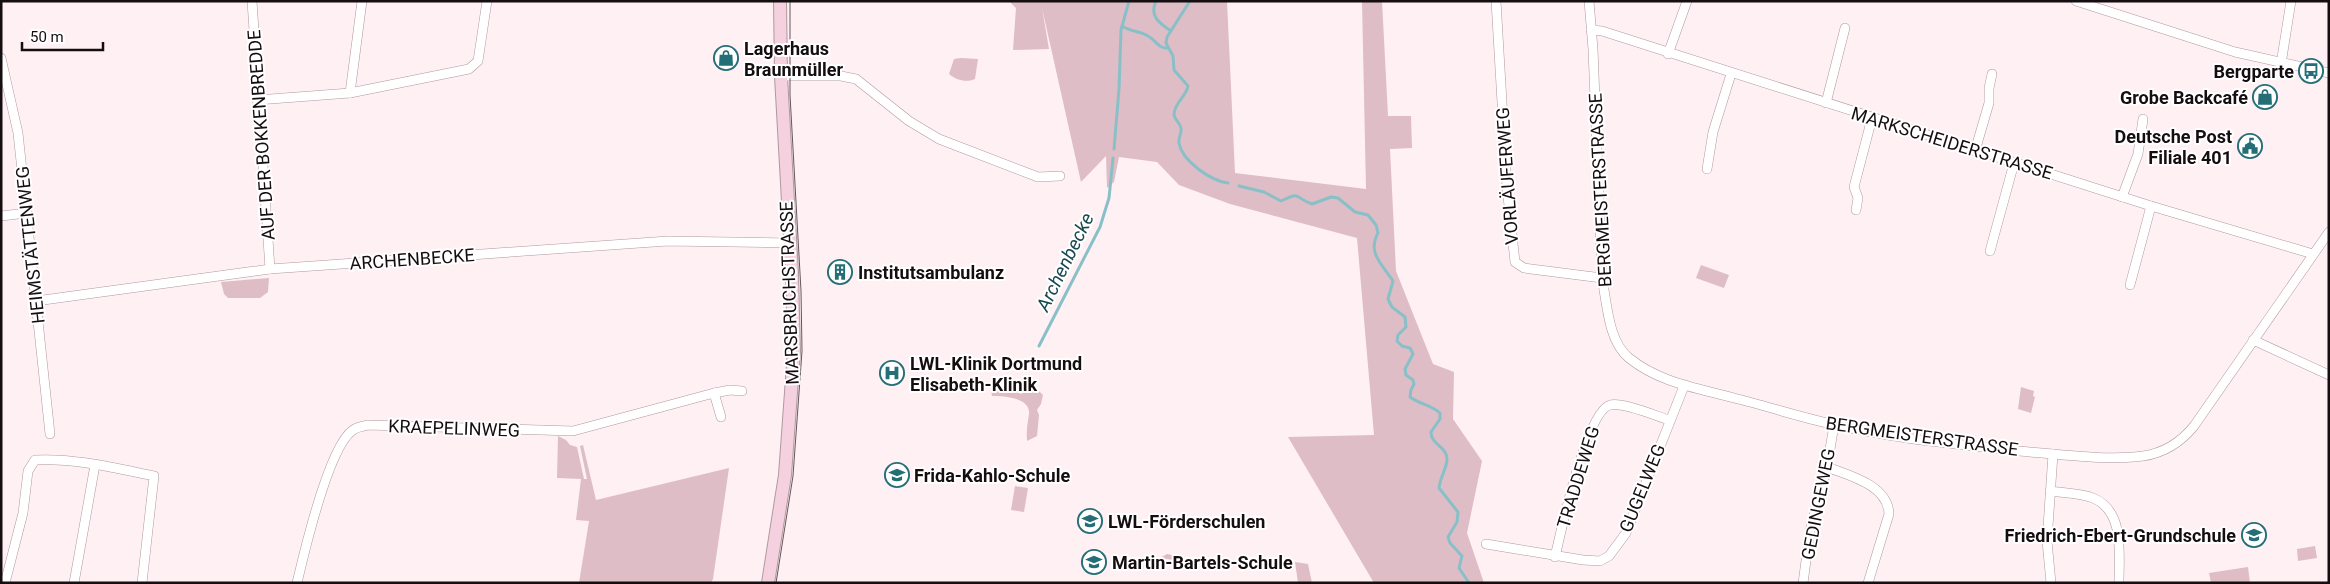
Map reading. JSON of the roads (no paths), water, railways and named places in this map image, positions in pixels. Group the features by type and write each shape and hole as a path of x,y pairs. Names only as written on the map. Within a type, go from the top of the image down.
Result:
{"street":[{"name":"AUF DER BOKKENBREDDE","path":"252,1 257,100 270,269"},
{"path":"350,93 362,1"},
{"path":"257,100 350,93 469,70 478,61 487,1"},
{"name":"MARSBRUCHSTRASSE","path":"768,583 785,475 792,395 794,335 781,76 780,1"},
{"name":"VORLÄUFERWEG","path":"1496,1 1507,187 1515,262 1524,268 1602,278"},
{"name":"BERGMEISTERSTRASSE","path":"1589,1 1602,278 1608,313 1616,342 1627,357 1643,369 1684,386 1834,425 1940,442 2053,454 2142,456 2157,453 2174,445 2196,424 2329,232"},
{"path":"1668,54 1687,1"},
{"path":"2076,1 2235,52 2281,64 2329,73"},
{"path":"2281,64 2292,1"},
{"path":"1826,104 1846,28"},
{"name":"MARKSCHEIDERSTRASSE","path":"1591,30 1602,31 1668,54 1975,151 2313,254"},
{"name":"HEIMSTÄTTENWEG","path":"1,58 18,133 50,434"},
{"path":"1707,170 1713,132 1731,74"},
{"path":"1975,151 1989,103 1989,88 1992,74"},
{"path":"781,76 841,76 856,79 909,121 939,139 1038,177 1060,176"},
{"path":"1856,210 1858,198 1854,186 1872,118"},
{"path":"2122,197 2138,154 2143,119"},
{"path":"1990,251 2014,163"},
{"path":"2130,285 2151,206"},
{"path":"1,216 27,213"},
{"name":"ARCHENBECKE","path":"36,301 270,269 668,241 790,243"},
{"path":"2253,340 2329,375"},
{"name":"GUGELWEG","path":"1486,544 1555,557 1600,561 1609,556 1626,533 1684,386"},
{"name":"KRAEPELINWEG","path":"298,583 307,540 319,499 340,447 353,430 368,425 573,431 730,390 742,391"},
{"path":"714,394 721,417"},
{"name":"TRADDEWEG","path":"1555,557 1572,488 1595,419 1603,408 1612,405 1622,406 1669,420"},
{"name":"GEDINGEWEG","path":"1803,583 1810,531 1827,466 1834,425"},
{"path":"2051,583 2047,541 2053,454"},
{"path":"5,583 23,513 28,471 35,460 67,460 154,476 142,583"},
{"path":"74,583 96,465"},
{"path":"1827,466 1876,488 1889,506 1889,514 1868,583"},
{"path":"2050,491 2092,498 2108,507 2117,524 2118,583"}],"waterway":[{"name":"Archenbecke","path":"1114,149 1121,30 1129,1"},
{"path":"1156,1 1154,6 1156,19 1171,31"},
{"path":"1190,1 1167,37 1166,43 1173,56 1174,70 1188,86 1176,106 1174,114 1181,128 1179,143 1186,157 1198,169 1228,183"},
{"path":"1122,26 1145,34 1159,46 1168,48"},
{"name":"Archenbecke","path":"1039,346 1100,227 1109,198 1113,158"},
{"path":"1239,186 1264,192 1281,201 1297,196 1312,204 1331,197 1338,198 1355,212 1368,215 1376,225 1378,233 1375,240 1375,252 1393,281 1388,299 1392,307 1405,317 1406,327 1398,335 1397,341 1402,346 1410,348 1413,354 1405,369 1406,375 1413,380 1414,384 1410,397 1440,413 1440,419 1431,432 1431,436 1444,451 1447,458 1439,488 1458,512 1457,522 1448,537 1450,543 1462,556 1459,568 1469,583"}],"tram line":[{"path":"776,583 793,476 802,351 801,291 790,95 790,1"}],"place":[{"name":"Lagerhaus Braunmüller","path":"726,58"},
{"name":"Bergparte","path":"2311,71"},
{"name":"Grobe Backcafé","path":"2265,97"},
{"name":"Deutsche Post Filiale 401","path":"2250,146"},
{"name":"Institutsambulanz","path":"840,272"},
{"name":"LWL-Klinik Dortmund Elisabeth-Klinik","path":"892,373"},
{"name":"Frida-Kahlo-Schule","path":"897,475"},
{"name":"LWL-Förderschulen","path":"1090,521"},
{"name":"Friedrich-Ebert-Grundschule","path":"2254,535"},
{"name":"Martin-Bartels-Schule","path":"1094,562"}]}
